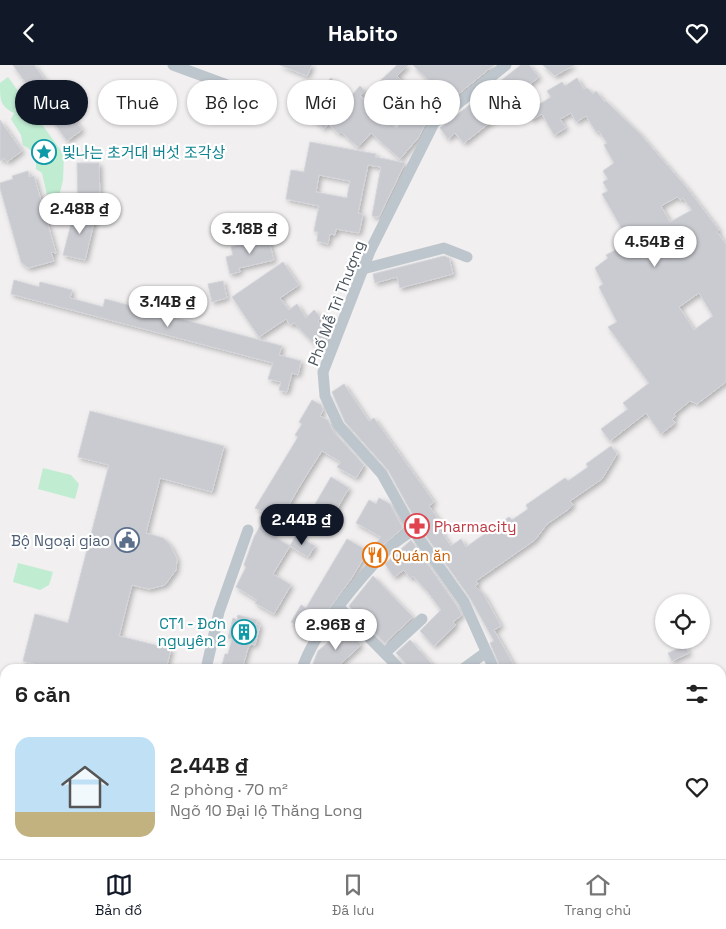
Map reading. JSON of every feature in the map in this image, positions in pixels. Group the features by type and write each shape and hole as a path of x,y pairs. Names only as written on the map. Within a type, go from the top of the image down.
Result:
{"street":[{"path":"173,65 214,80"},
{"name":"Phố Mễ Trì Thượng","path":"491,664 464,602 414,530 382,474 338,426 325,396 323,372 363,269 434,123 506,65"},
{"path":"363,269 444,249 467,257"},
{"path":"207,664 219,612 248,530"},
{"path":"304,664 314,642 339,607 390,547 414,530"},
{"path":"339,607 395,664"},
{"path":"385,653 422,619"},
{"path":"470,664 485,653"}],"green space":[{"path":"8,77 15,87 15,125 42,125 64,155 63,180 53,222 42,173 36,169 36,161 32,152 23,145 21,135 11,119 14,113 3,105 0,83"},
{"path":"43,468 71,475 79,484 75,499 38,489"},
{"path":"18,563 53,572 49,585 40,590 13,582"}],"building":[{"path":"13,65 34,65 45,80 24,80"},
{"path":"280,65 312,65 307,76"},
{"path":"397,65 408,65 397,76 401,80 381,80"},
{"path":"413,65 494,65 476,80 470,80 470,85 460,93 460,80 428,80"},
{"path":"521,65 529,65 539,77 535,80 502,80"},
{"path":"543,65 574,65 555,76"},
{"path":"577,78 584,89 587,88 593,94 596,91 605,102 641,135 687,188 719,230 717,232 726,244 726,382 697,404 690,401 674,414 676,416 672,419 675,423 661,434 646,413 610,441 601,429 628,409 623,403 649,383 608,327 617,322 599,287 603,284 595,268 608,258 606,255 630,243 602,194 608,191 603,182 608,179 603,171 614,163 604,145 607,143 599,131 596,132 586,116 576,122 571,113 560,119 566,128 554,135 542,114 540,115 540,104 551,97 547,91 562,82 565,86","holes":["677,197 680,200 683,198 692,210 670,222 661,206","699,293 713,316 694,330 679,307"]},
{"path":"360,86 364,90 360,96 364,100 364,125 393,125 396,128 399,125 425,125 418,138 400,159 371,133 358,147 341,132 339,134 329,125 354,125 354,93"},
{"path":"470,105 470,125 487,125 464,143 455,133 448,139 440,128 444,125 460,125 460,112"},
{"path":"0,120 22,151 7,162 4,158 0,161"},
{"path":"56,125 78,125 82,130 67,141"},
{"path":"310,142 376,154 375,157 405,163 379,217 372,216 381,167 368,165 358,213 363,214 359,233 336,229 335,235 330,234 328,244 317,241 318,232 314,231 319,206 286,199 291,170 304,172","holes":["319,175 350,181 347,198 316,192"]},
{"path":"77,163 99,163 100,201 78,201"},
{"path":"28,171 29,177 34,176 56,253 51,252 54,261 28,268 21,262 0,183 13,179 12,176"},
{"path":"75,209 96,214 85,260 63,255"},
{"path":"268,238 274,260 239,268 240,272 230,274 226,257 233,255 231,247"},
{"path":"444,256 449,258 453,274 400,288 397,277 375,283 373,274"},
{"path":"283,262 299,285 280,298 289,310 297,304 306,318 314,310 321,318 318,321 330,333 323,352 294,323 290,325 286,319 259,337 232,297"},
{"path":"14,280 39,287 40,282 72,290 70,298 103,307 105,299 282,346 279,355 301,361 298,375 292,373 287,392 279,390 281,382 268,379 273,363 11,294"},
{"path":"223,281 227,298 212,302 208,284"},
{"path":"344,384 369,421 374,418 434,502 429,506 444,527 440,530 451,546 461,539 466,547 509,517 512,520 528,509 526,505 565,478 568,481 588,467 586,464 611,446 617,454 602,479 570,501 573,505 547,524 535,540 476,581 478,584 475,586 484,595 501,626 494,630 513,664 499,664 490,643 494,641 470,598 419,526 388,470 345,422 332,392"},
{"path":"312,400 321,405 323,410 320,416 328,420 333,431 364,465 356,478 337,467 341,462 322,451 304,479 271,535 290,546 273,574 291,585 274,614 255,603 257,600 236,587 246,567 244,565 254,537 263,521 259,518 263,512 255,508 298,437 295,435 302,424 299,422"},
{"name":"Bộ Ngoại giao","path":"90,411 224,446 212,492 160,478 146,533 163,538 170,545 177,559 176,570 165,585 149,589 132,585 129,596 119,636 171,649 167,664 34,664 23,661 35,614 68,623 109,465 78,457"},
{"path":"331,477 349,488 325,529 307,518"},
{"path":"379,498 390,504 403,528 376,551 373,548 381,537 356,523 369,500 376,504"},
{"path":"296,535 315,546 308,557 290,546"},
{"path":"347,539 368,551 351,579 311,633 291,622 301,605 306,608"},
{"path":"411,540 462,615 453,622 456,625 434,646 420,631 441,610 413,576 410,578 404,570 394,577 385,564"},
{"path":"373,576 413,617 385,643 349,606"},
{"name":"CT1 - Đơn nguyên 2","path":"238,615 257,620 256,624 260,625 255,645 251,644 248,648 243,664 222,664 225,654 228,654 232,639 228,638 233,618 237,620"},
{"path":"345,628 361,645 340,664 313,664 318,651"},
{"path":"410,640 432,664 406,664 396,653"},
{"path":"678,649 687,649 689,653 672,661 668,653"}],"place":[{"name":"빛나는 초거대 버섯 조각상","path":"44,152"},
{"name":"Pharmacity","path":"417,526"},
{"name":"Bộ Ngoại giao","path":"127,540"},
{"name":"Quán ăn","path":"375,555"},
{"name":"CT1 - Đơn nguyên 2","path":"244,632"}]}
